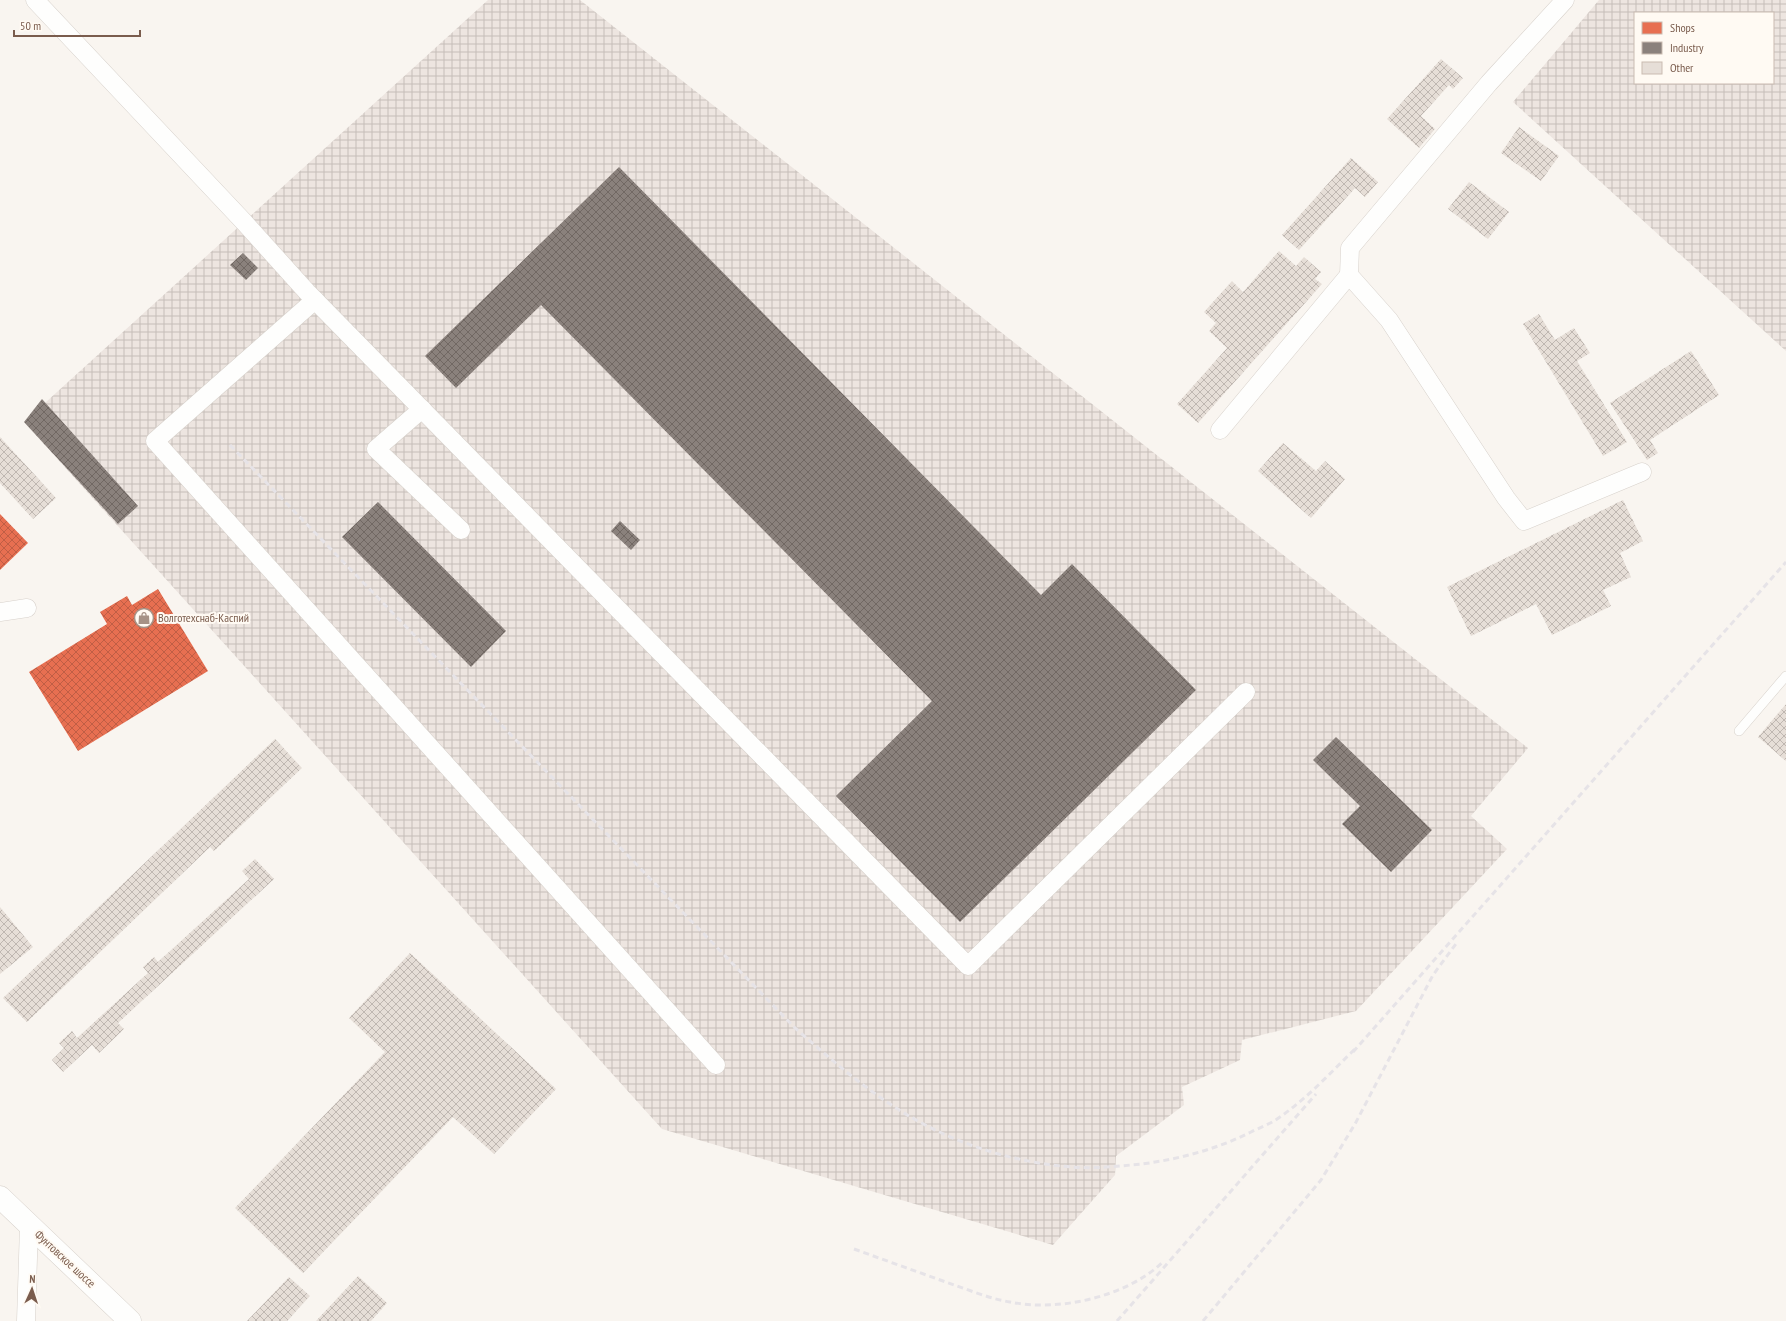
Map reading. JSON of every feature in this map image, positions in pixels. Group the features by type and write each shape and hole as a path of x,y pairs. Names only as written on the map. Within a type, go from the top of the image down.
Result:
{"street":[{"path":"35,0 315,300 968,966 1246,692"},
{"path":"1220,430 1349,275 1350,248 1489,83 1565,0"},
{"path":"1349,275 1389,320 1506,498 1524,521 1642,472"},
{"path":"315,300 155,441 716,1065"},
{"path":"422,409 376,449 461,530"},
{"path":"0,612 27,608"},
{"name":"Фунтовское шоссе","path":"0,1197 130,1321"},
{"path":"26,1321 29,1226"}],"lane":[{"path":"1739,731 1786,676"}],"shaded area":[{"path":"488,0 580,0 1528,748 1471,816 1507,849 1356,1011 1242,1040 1240,1060 1182,1087 1184,1105 1116,1156 1115,1175 1053,1245 662,1129 24,422"},
{"path":"1599,0 1786,0 1786,351 1513,102"}],"building: Shops":[{"path":"0,514 28,543 0,570"},
{"path":"158,589 208,671 78,751 29,672 107,624 100,612 127,596 132,605"}],"building: Industry":[{"path":"619,167 1041,595 1072,564 1196,690 960,922 836,796 932,701 541,305 456,388 425,356"},
{"path":"243,253 258,268 246,280 230,265"},
{"path":"42,399 138,506 118,524 24,422"},
{"path":"378,502 506,631 471,667 342,537"},
{"path":"620,521 640,540 631,550 611,531"},
{"path":"1336,737 1432,830 1391,872 1342,824 1360,806 1313,760"}],"building: Other":[{"path":"1441,59 1463,78 1453,89 1449,85 1421,116 1435,129 1419,148 1387,119"},
{"path":"1519,127 1559,156 1541,181 1501,153"},
{"path":"1351,158 1378,182 1365,197 1355,188 1299,250 1282,235"},
{"path":"1469,182 1509,212 1488,239 1448,209"},
{"path":"1279,251 1296,266 1304,257 1321,272 1315,279 1322,284 1198,423 1177,404 1227,348 1209,331 1216,323 1204,312 1232,281 1243,292"},
{"path":"1539,314 1555,340 1574,328 1590,353 1577,361 1627,442 1603,456 1523,324"},
{"path":"1691,351 1719,395 1650,440 1658,453 1647,460 1610,403"},
{"path":"0,437 56,498 33,519 0,483"},
{"path":"1283,443 1316,471 1325,461 1345,479 1311,518 1258,471"},
{"path":"1623,500 1643,541 1620,553 1631,577 1603,590 1611,606 1552,635 1536,604 1471,636 1447,587"},
{"path":"1786,704 1786,761 1758,737"},
{"path":"275,739 302,768 214,851 210,847 27,1022 3,998"},
{"path":"255,859 274,879 118,1023 124,1029 99,1053 92,1045 63,1072 52,1060 64,1048 59,1043 72,1031 77,1038 148,973 143,967 154,957 158,962 249,879 242,871"},
{"path":"0,907 33,947 0,974"},
{"path":"410,953 556,1089 494,1154 453,1117 303,1273 235,1208 385,1052 349,1018"},
{"path":"358,1276 387,1303 371,1321 316,1321"},
{"path":"289,1277 310,1296 287,1321 247,1321"}],"railway":[{"path":"230,445 795,1028 875,1094 929,1127 952,1138 999,1154 1047,1164 1089,1168 1156,1162 1212,1148 1238,1138 1274,1121 1296,1105 1355,1049"},
{"path":"1353,1052 1786,562"},
{"path":"1203,1321 1321,1180 1355,1124 1433,975 1458,941"},
{"path":"1117,1321 1316,1094"},
{"path":"854,1249 989,1297 1029,1305 1050,1305 1092,1299 1131,1284 1149,1274 1164,1261"}],"place":[{"name":"Волготехснаб-Каспий","path":"144,618"}]}
